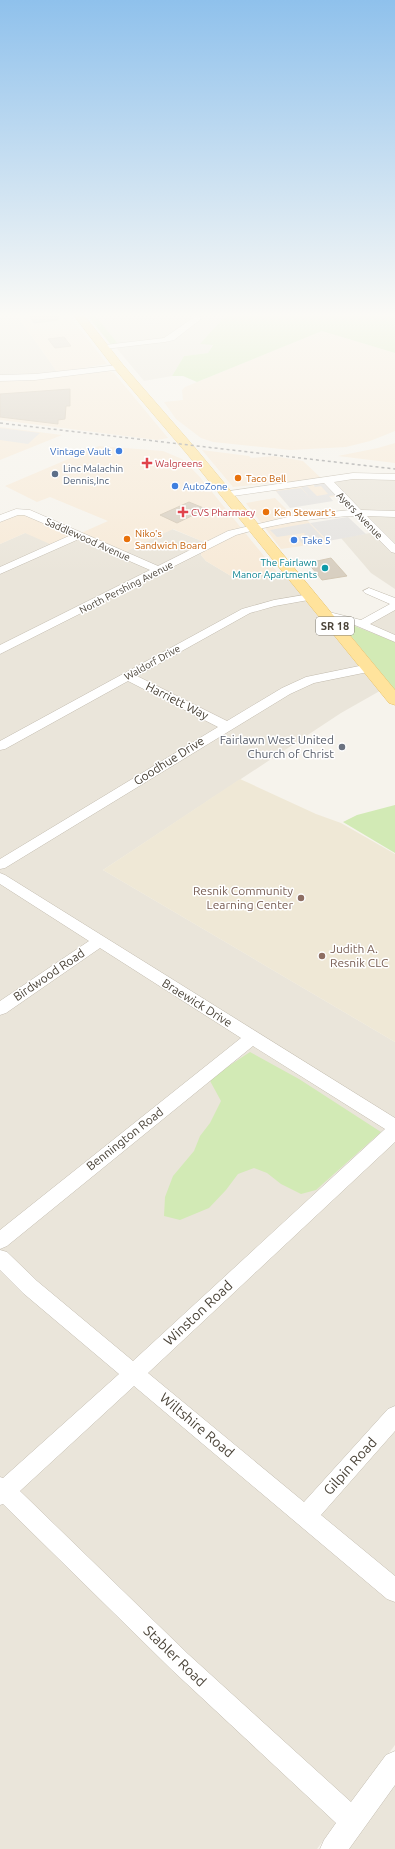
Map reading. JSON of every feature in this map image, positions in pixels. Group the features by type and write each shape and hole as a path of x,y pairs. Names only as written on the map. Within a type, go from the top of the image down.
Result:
{"main road":[{"name":"SR 18","path":"147,400 254,527 395,700"}],"street":[{"path":"226,494 353,476 395,476"},
{"name":"Ayers Avenue","path":"326,479 395,550"},
{"name":"Saddlewood Avenue","path":"0,519 16,512 30,514 158,570"},
{"name":"North Pershing Avenue","path":"0,650 232,533 254,527 325,515 359,512 395,514"},
{"path":"0,571 80,535"},
{"path":"369,590 395,602"},
{"name":"Waldorf Drive","path":"0,746 246,610 274,602 310,597"},
{"path":"361,624 395,606"},
{"path":"325,614 339,616 395,639"},
{"name":"Goodhue Drive","path":"0,865 227,726 299,684 319,678 369,668"},
{"name":"Harriett Way","path":"128,676 227,726"},
{"name":"Braewick Drive","path":"0,878 395,1128"},
{"name":"Birdwood Road","path":"0,1008 99,941"},
{"name":"Bennington Road","path":"0,1241 252,1038"},
{"name":"Winston Road","path":"1,1491 134,1373 395,1131"},
{"name":"Wiltshire Road","path":"0,1258 30,1287 395,1591"},
{"name":"Gilpin Road","path":"306,1516 395,1416"},
{"name":"Stabler Road","path":"1,1491 180,1662 354,1822"},
{"path":"333,1849 395,1764"}],"shaded area":[{"path":"0,400 137,400 168,438 157,440 0,420"},
{"path":"180,400 395,400 395,431 370,441 346,447 291,450 213,442 201,438 176,419 164,402"},
{"path":"0,427 54,434 62,435 0,460"},
{"path":"0,428 40,433 28,444 0,440"},
{"path":"395,443 395,463 338,456 378,448"},
{"path":"99,446 163,451 182,459 199,476 277,572 236,579 206,561 201,555 204,542 173,529 123,553 81,533 108,521 50,497 37,502 5,486"},
{"path":"202,450 249,456 251,458 274,456 303,461 340,496 285,502 275,490 275,483 233,487"},
{"path":"395,477 395,589 371,573 341,538 376,532 326,479"},
{"path":"322,483 327,485 337,495 329,496 333,501 290,508 276,491 301,488 311,499 301,487 307,486 317,496 328,494 321,486 315,487 313,484"},
{"path":"275,498 295,518 304,517 329,542 281,549 246,503"},
{"path":"18,514 24,514 71,536 52,545 25,533 0,544 0,521"},
{"path":"348,517 366,534 328,541 310,523"},
{"path":"309,523 324,539 317,542 318,543 304,545 297,538 303,536 305,534 304,533 277,537 270,530"},
{"path":"172,529 204,542 201,555 206,561 236,579 288,570 325,614 361,624 395,606 395,700 385,688 341,713 103,870 395,1042 395,1745 317,1849 0,1849 0,544 25,533 71,536 116,555"},
{"name":"Judith A. Resnik CLC","path":"240,779 316,814 341,823 395,854 395,1042 103,870"},
{"path":"395,1764 395,1849 333,1849"}],"green space":[{"path":"347,623 395,642 395,690 342,625"},
{"path":"395,805 395,853 343,822 357,815"},
{"path":"250,1052 299,1079 381,1132 316,1190 301,1194 281,1184 267,1173 254,1168 238,1174 226,1190 209,1208 180,1220 164,1216 165,1197 173,1176 194,1151 200,1136 210,1123 221,1101 209,1079"}],"building":[{"path":"0,400 70,400 70,406 66,406 65,419 58,420 58,424 0,417"},
{"name":"CVS Pharmacy","path":"189,502 206,509 177,523 160,515"},
{"name":"The Fairlawn Manor Apartments","path":"331,558 347,576 322,580 308,563"}],"railway":[{"path":"0,423 395,469"}],"place":[{"name":"Vintage Vault","path":"119,451"},
{"name":"Walgreens","path":"147,463"},
{"name":"Linc Malachin Dennis,Inc","path":"55,474"},
{"name":"Taco Bell","path":"238,478"},
{"name":"AutoZone","path":"175,486"},
{"name":"CVS Pharmacy","path":"183,512"},
{"name":"Ken Stewart's","path":"266,512"},
{"name":"Niko's Sandwich Board","path":"127,539"},
{"name":"Take 5","path":"294,540"},
{"name":"The Fairlawn Manor Apartments","path":"325,568"},
{"name":"Fairlawn West United Church of Christ","path":"342,747"},
{"name":"Resnik Community Learning Center","path":"301,898"},
{"name":"Judith A. Resnik CLC","path":"322,956"}]}
